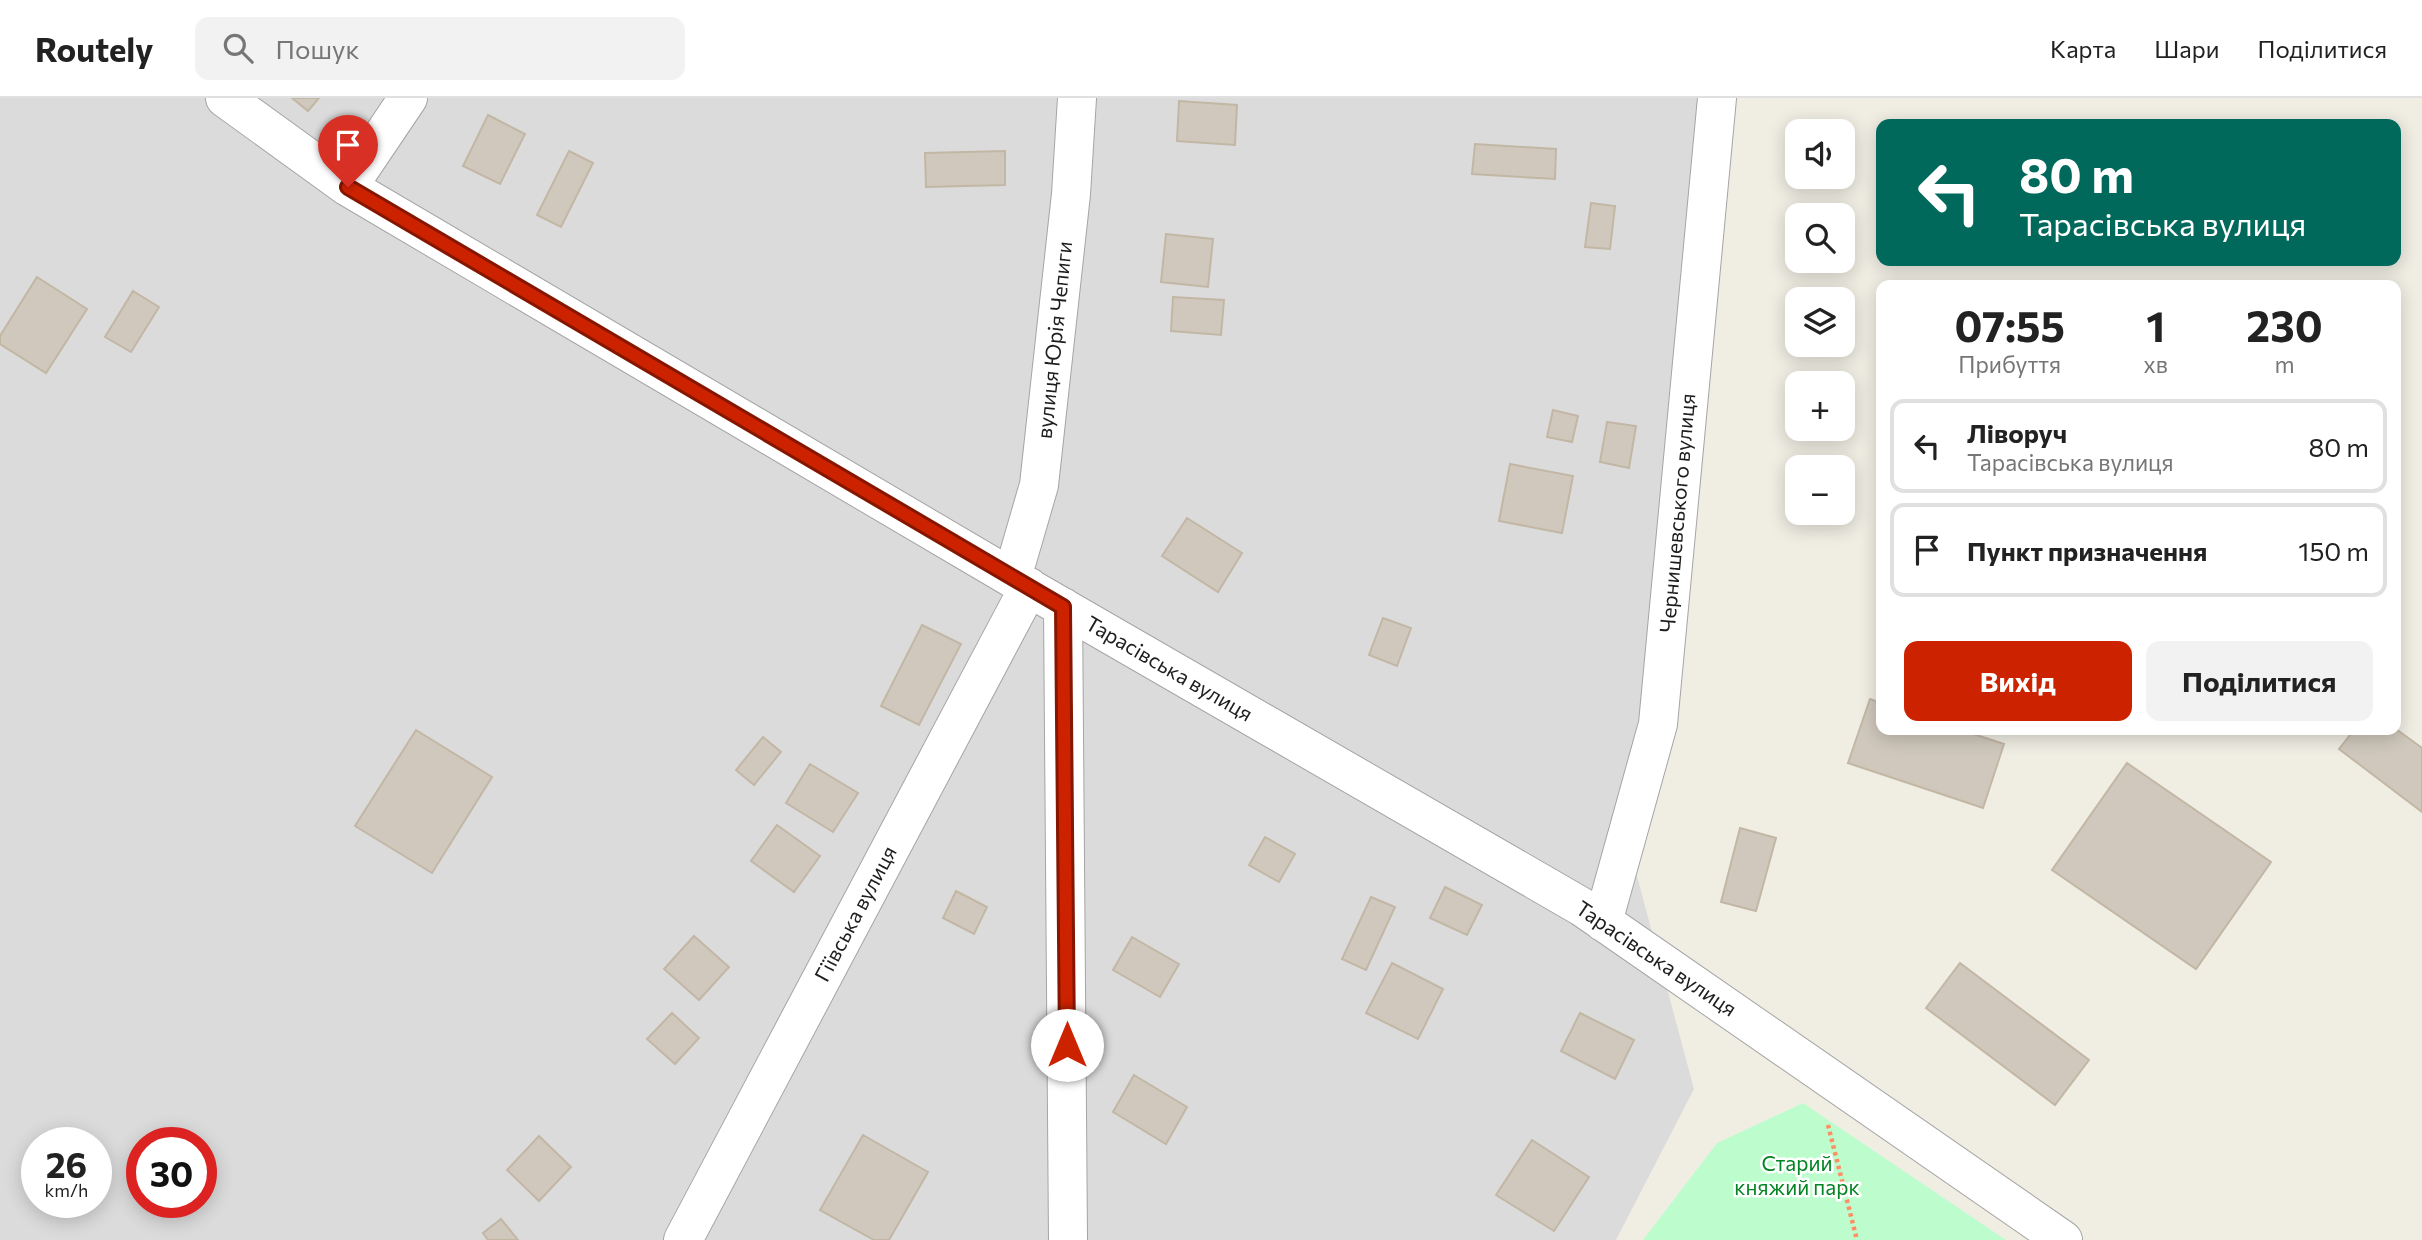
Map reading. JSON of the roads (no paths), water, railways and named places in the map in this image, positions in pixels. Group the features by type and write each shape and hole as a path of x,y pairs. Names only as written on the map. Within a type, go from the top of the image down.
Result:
{"street":[{"name":"Тарасівська вулиця","path":"225,98 348,187 1020,582 1582,907 2063,1240"},
{"path":"348,187 408,98"},
{"name":"вулиця Юрія Чепиги","path":"1020,582 1039,485 1071,194 1077,98"},
{"name":"Чернишевського вулиця","path":"1603,922 1658,724 1717,98"},
{"name":"Гіївська вулиця","path":"683,1240 1020,582"},
{"path":"1063,607 1068,1240"}],"park label":[{"name":"Старий княжий парк","path":"1797,1176"}]}
